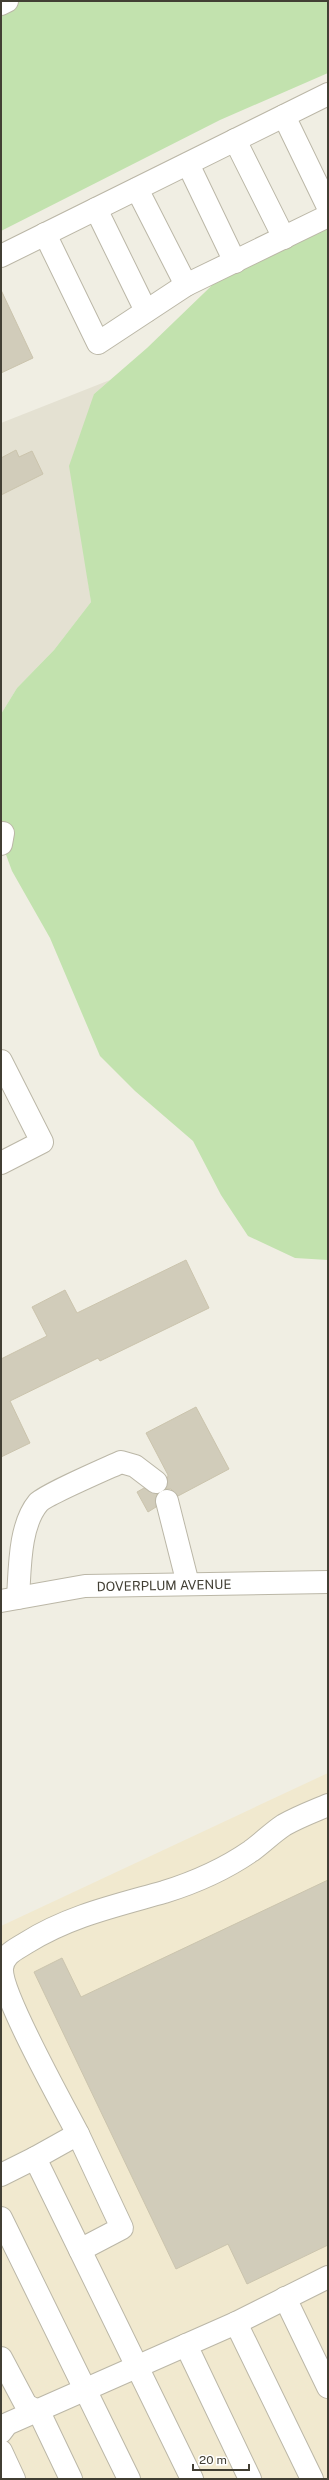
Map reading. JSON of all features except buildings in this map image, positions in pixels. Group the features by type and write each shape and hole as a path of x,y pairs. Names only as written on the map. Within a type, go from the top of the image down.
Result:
{"street":[{"path":"1,4 7,1"},
{"path":"1,256 328,94"},
{"path":"284,116 328,206"},
{"path":"235,140 284,238"},
{"path":"188,164 235,262"},
{"path":"137,189 186,285"},
{"path":"96,209 146,311"},
{"path":"45,234 98,343 186,285 328,216"},
{"path":"1,1061 42,1142 1,1163"},
{"path":"10,1600 22,1542 30,1517 39,1502 121,1462 135,1466 156,1482"},
{"path":"167,1501 188,1584"},
{"name":"DOVERPLUM AVENUE","path":"10,1600 86,1586 328,1582"},
{"path":"80,2250 122,2228 78,2134 14,2012 3,1980 2,1968 7,1955 42,1933 70,1919 112,1905 165,1892 206,1876 249,1852 285,1825 328,1805"},
{"path":"1,2175 78,2134"},
{"path":"34,2158 192,2479"},
{"path":"1,2218 84,2390 129,2479"},
{"path":"1,2432 7,2424 39,2412 84,2390 138,2367 328,2278"},
{"path":"286,2298 328,2387"},
{"path":"236,2322 312,2479"},
{"path":"186,2345 250,2479"},
{"path":"1,2358 26,2405 39,2412 71,2479"},
{"path":"1,2451 14,2479"}],"shaded area":[{"path":"110,380 94,394 83,545 91,602 54,650 17,688 1,714 1,423"},
{"path":"328,1773 328,2479 1,2479 1,1926"}],"green space":[{"path":"1,1 328,1 328,73 220,120 1,231"},
{"path":"328,216 328,1260 295,1258 248,1236 221,1195 193,1141 135,1091 100,1056 50,938 12,871 1,841 1,714 17,688 54,650 91,602 69,466 94,394 147,348 232,266"}]}
